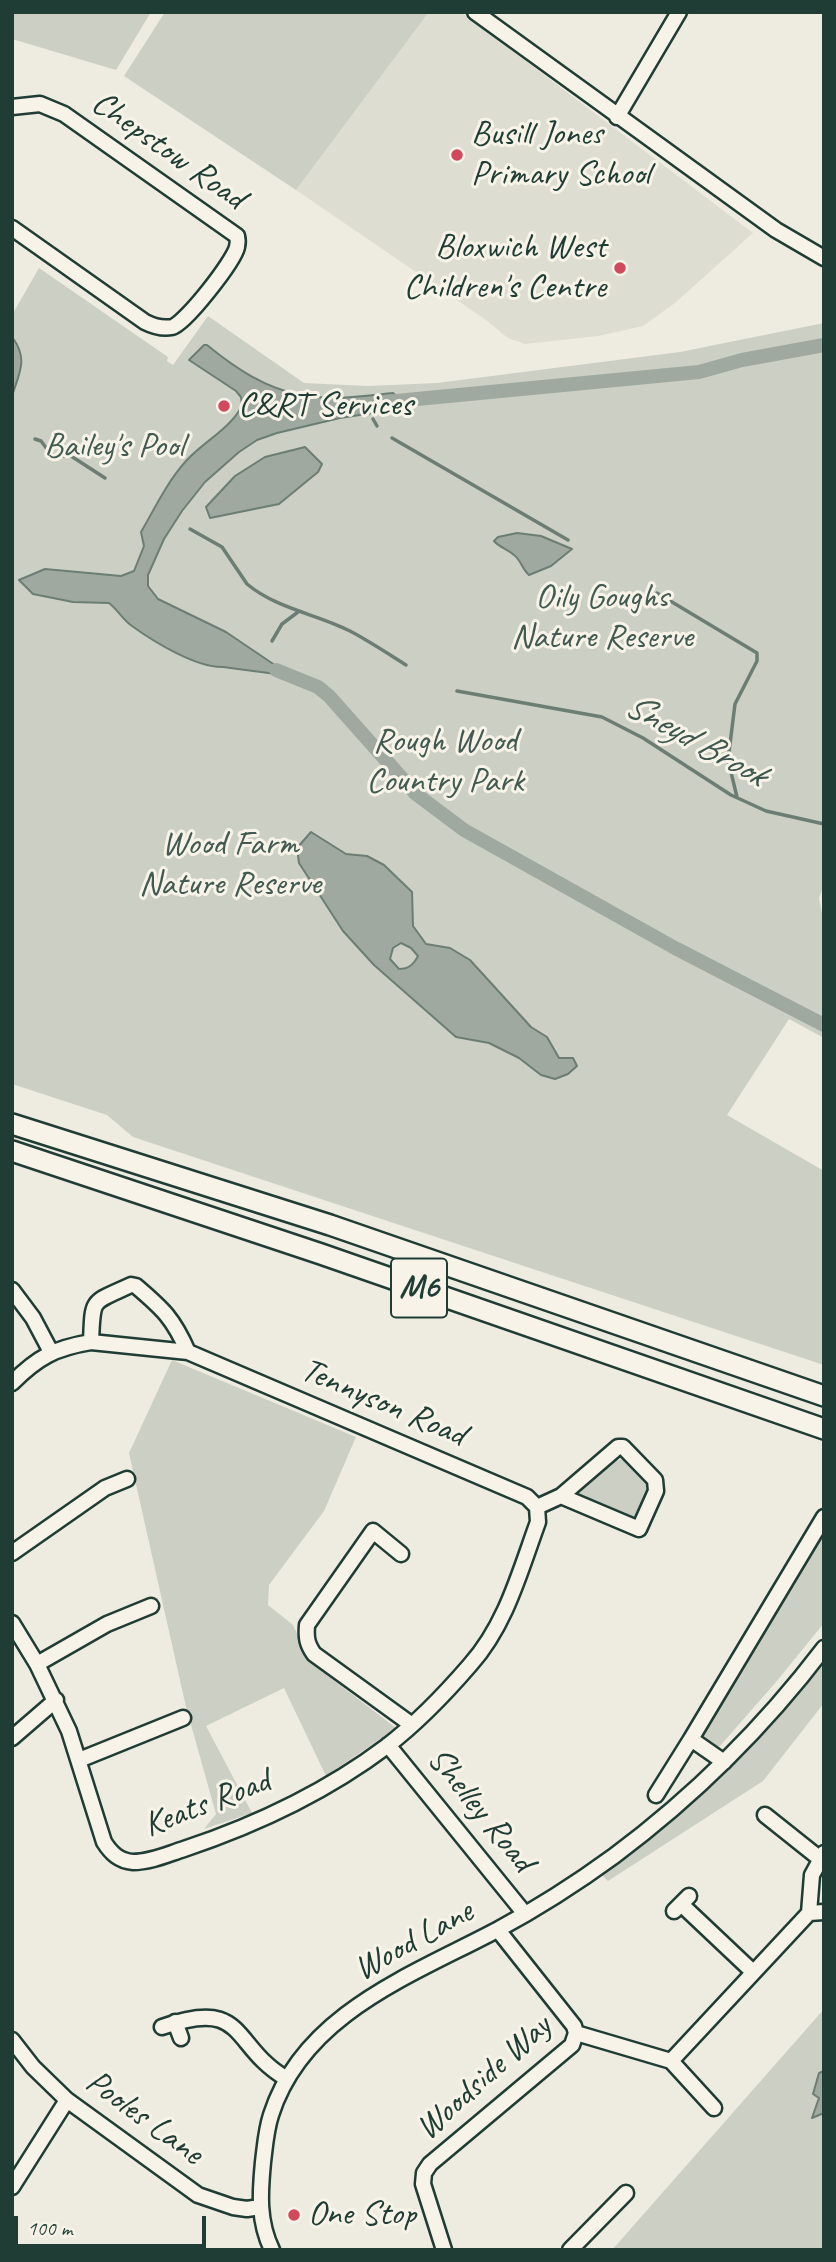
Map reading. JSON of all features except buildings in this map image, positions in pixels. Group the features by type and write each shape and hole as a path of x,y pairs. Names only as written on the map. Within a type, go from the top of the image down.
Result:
{"highway":[{"name":"M6","path":"12,1124 330,1225 824,1396"},
{"name":"M6","path":"12,1151 321,1254 824,1429"}],"street":[{"path":"475,12 775,230 824,258"},
{"path":"617,117 679,12"},
{"name":"Chepstow Road","path":"12,107 40,104 64,114 237,236 238,245 233,256 182,323 172,327 156,327 12,229"},
{"path":"91,1342 93,1307 98,1300 135,1286 162,1307 178,1329 188,1352"},
{"path":"12,1290 33,1318 51,1352"},
{"name":"Tennyson Road","path":"12,1383 51,1352 91,1342 188,1352 527,1497 538,1515"},
{"path":"388,1745 412,1725 472,1663 502,1618 538,1515 618,1447 623,1447 655,1480 656,1491 639,1529 561,1496"},
{"path":"12,1553 105,1488 127,1479"},
{"path":"656,1795 824,1517"},
{"path":"401,1555 373,1531 307,1625 306,1643 314,1654 412,1725"},
{"path":"37,1664 107,1624 151,1606"},
{"name":"Keats Road","path":"12,1623 56,1700 79,1760 104,1842 115,1856 132,1862 148,1861 210,1840 279,1811 352,1770 388,1745"},
{"name":"Wood Lane","path":"272,2250 266,2238 260,2207 267,2131 287,2079 315,2042 365,2000 526,1914 638,1837 724,1762 774,1709 824,1648"},
{"path":"12,1738 56,1700"},
{"path":"79,1760 183,1718"},
{"path":"691,1739 724,1762"},
{"name":"Shelley Road","path":"388,1745 526,1914"},
{"path":"714,2108 671,2060 753,1972 816,1913 812,1875 822,1856 764,1814"},
{"path":"681,1904 753,1972"},
{"path":"498,1930 574,2026 576,2033"},
{"path":"181,2038 169,2024 197,2017 226,2021 267,2065 287,2079"},
{"name":"Woodside Way","path":"444,2250 423,2184 424,2173 430,2164 572,2045 576,2033 671,2060"},
{"name":"Pooles Lane","path":"12,2040 33,2067 67,2100 198,2194 233,2207 260,2207"},
{"path":"12,2187 67,2100"},
{"path":"570,2250 626,2193"}],"shaded area":[{"name":"Busill Jones Primary School","path":"429,12 461,12 753,233 675,303 643,326 598,336 525,344 508,338 486,320 296,190"},
{"path":"12,337 20,352 21,366 12,396"},
{"path":"204,345 252,376 289,392 336,398 393,393 402,401 393,410 340,418 277,433 257,440 239,452 205,482 182,511 164,539 148,575 148,586 158,599 226,632 291,676 201,663 176,653 141,632 129,624 109,603 73,602 33,594 19,580 45,569 121,576 134,571 144,546 141,532 167,486 186,461 231,422 242,406 241,397 236,391 189,360"},
{"path":"305,447 322,464 318,472 279,504 210,518 206,507 235,476 265,457"},
{"path":"517,533 541,536 572,549 551,566 529,575 516,557 494,541 498,537"},
{"path":"311,832 346,854 367,856 384,865 412,892 413,926 426,944 450,948 470,960 531,1027 547,1037 559,1058 573,1058 577,1066 568,1074 555,1079 541,1075 519,1058 489,1043 456,1037 374,965 343,931 299,863 297,848","holes":["401,943 411,948 418,956 413,964 399,969 390,959 393,948"]},
{"path":"824,2071 824,2113 812,2118 819,2098 813,2094 819,2073"}],"green space":[{"path":"12,12 151,12 116,70 12,39"},
{"path":"165,12 429,12 296,190 124,76"},
{"name":"Rough Wood Country Park","path":"39,268 168,357 167,361 173,365 208,316 304,383 368,386 437,383 680,352 824,323 824,885 819,898 824,924 824,1038 789,1019 727,1115 824,1171 824,1365 133,1137 107,1115 12,1084 12,315"},
{"path":"172,1360 356,1437 324,1511 269,1585 268,1605 293,1625 310,1662 396,1728 326,1776 284,1688 206,1726 252,1813 204,1829 216,1814 186,1707 129,1453"},
{"path":"621,1459 640,1471 651,1486 639,1514 629,1519 575,1498 583,1485 595,1474"},
{"path":"824,1528 824,1623 720,1746 712,1748 705,1743 702,1735"},
{"path":"824,1660 824,1703 763,1781 608,1881 602,1875 732,1767 780,1716"},
{"path":"824,2009 824,2250 612,2250"}],"waterway":[{"path":"386,402 699,372 742,360 824,345"},
{"path":"373,419 377,426"},
{"path":"392,438 568,540"},
{"name":"Sneyd Brook","path":"35,439 41,441 55,456 71,456 105,478"},
{"name":"Sneyd Brook","path":"190,529 222,547 247,584 271,600 350,631 406,665"},
{"path":"657,593 757,653 757,661 735,704 728,760 737,797"},
{"path":"272,641 282,624 298,612"},
{"path":"276,670 318,687 329,696 416,794 464,830 675,948 824,1025"},
{"name":"Sneyd Brook","path":"457,691 602,717 643,738 731,795 766,811 824,824"}],"place":[{"name":"Busill Jones Primary School","path":"457,155"},
{"name":"Bloxwich West Children's Centre","path":"620,268"},
{"name":"C&RT Services","path":"224,406"},
{"name":"One Stop","path":"294,2215"}],"park label":[{"name":"Bailey's Pool","path":"114,447"},
{"name":"Oily Goughs Nature Reserve","path":"602,618"},
{"name":"Wood Farm Nature Reserve","path":"230,865"}]}
